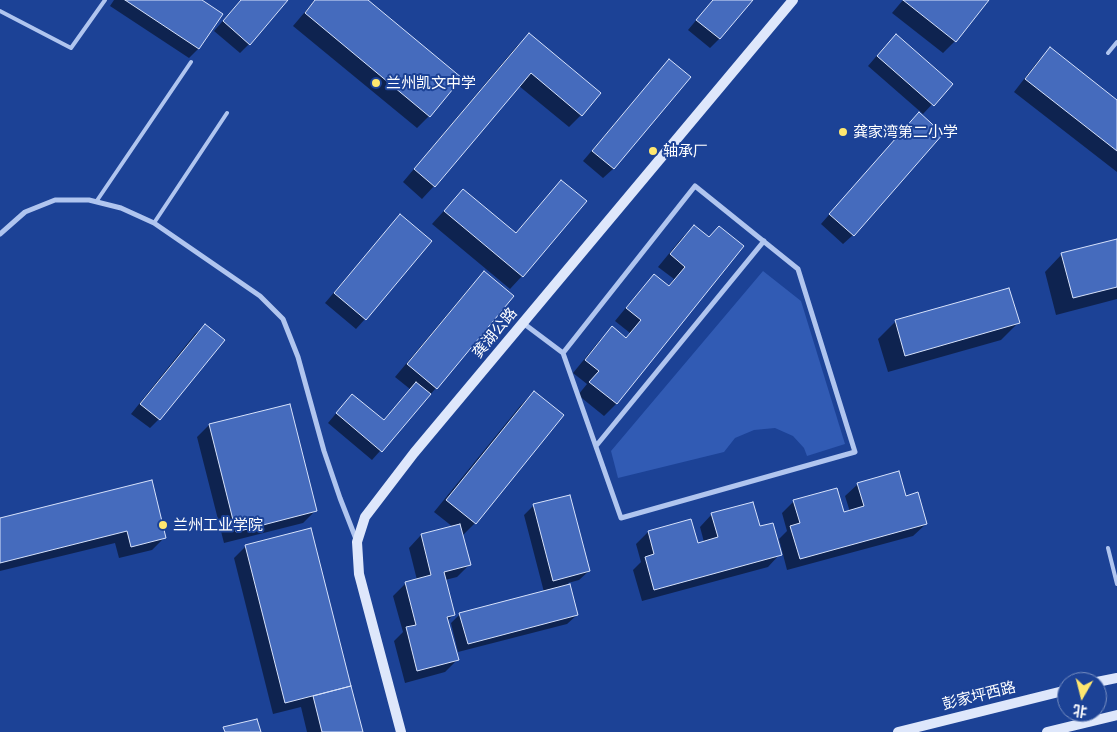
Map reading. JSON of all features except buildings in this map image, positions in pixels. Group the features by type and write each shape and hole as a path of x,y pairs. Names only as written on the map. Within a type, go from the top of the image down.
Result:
{"main road":[{"name":"龚湖公路","path":"401,732 359,574 357,542 365,518 414,453 792,0"},
{"name":"彭家坪西路","path":"898,732 1057,692"},
{"path":"1047,732 1117,715"}],"street":[{"path":"524,323 564,353 622,518 855,452 798,269 695,186 564,353"},
{"path":"0,234 25,212 55,200 89,200 121,208 154,223 260,296 283,319 304,375 331,470 357,542"},
{"path":"596,446 764,241"}],"lane":[{"path":"0,11 71,48 105,0"},
{"path":"1108,53 1117,42"},
{"path":"96,202 191,62"},
{"path":"154,223 227,113"},
{"path":"1108,548 1117,584"}],"shaded area":[{"path":"763,271 801,301 845,444 807,456 804,448 793,436 775,428 754,430 735,438 724,452 618,478 611,451"}],"place":[{"name":"兰州凯文中学","path":"376,83"},
{"name":"龚家湾第二小学","path":"843,132"},
{"name":"轴承厂","path":"653,151"},
{"name":"兰州工业学院","path":"163,525"}]}
